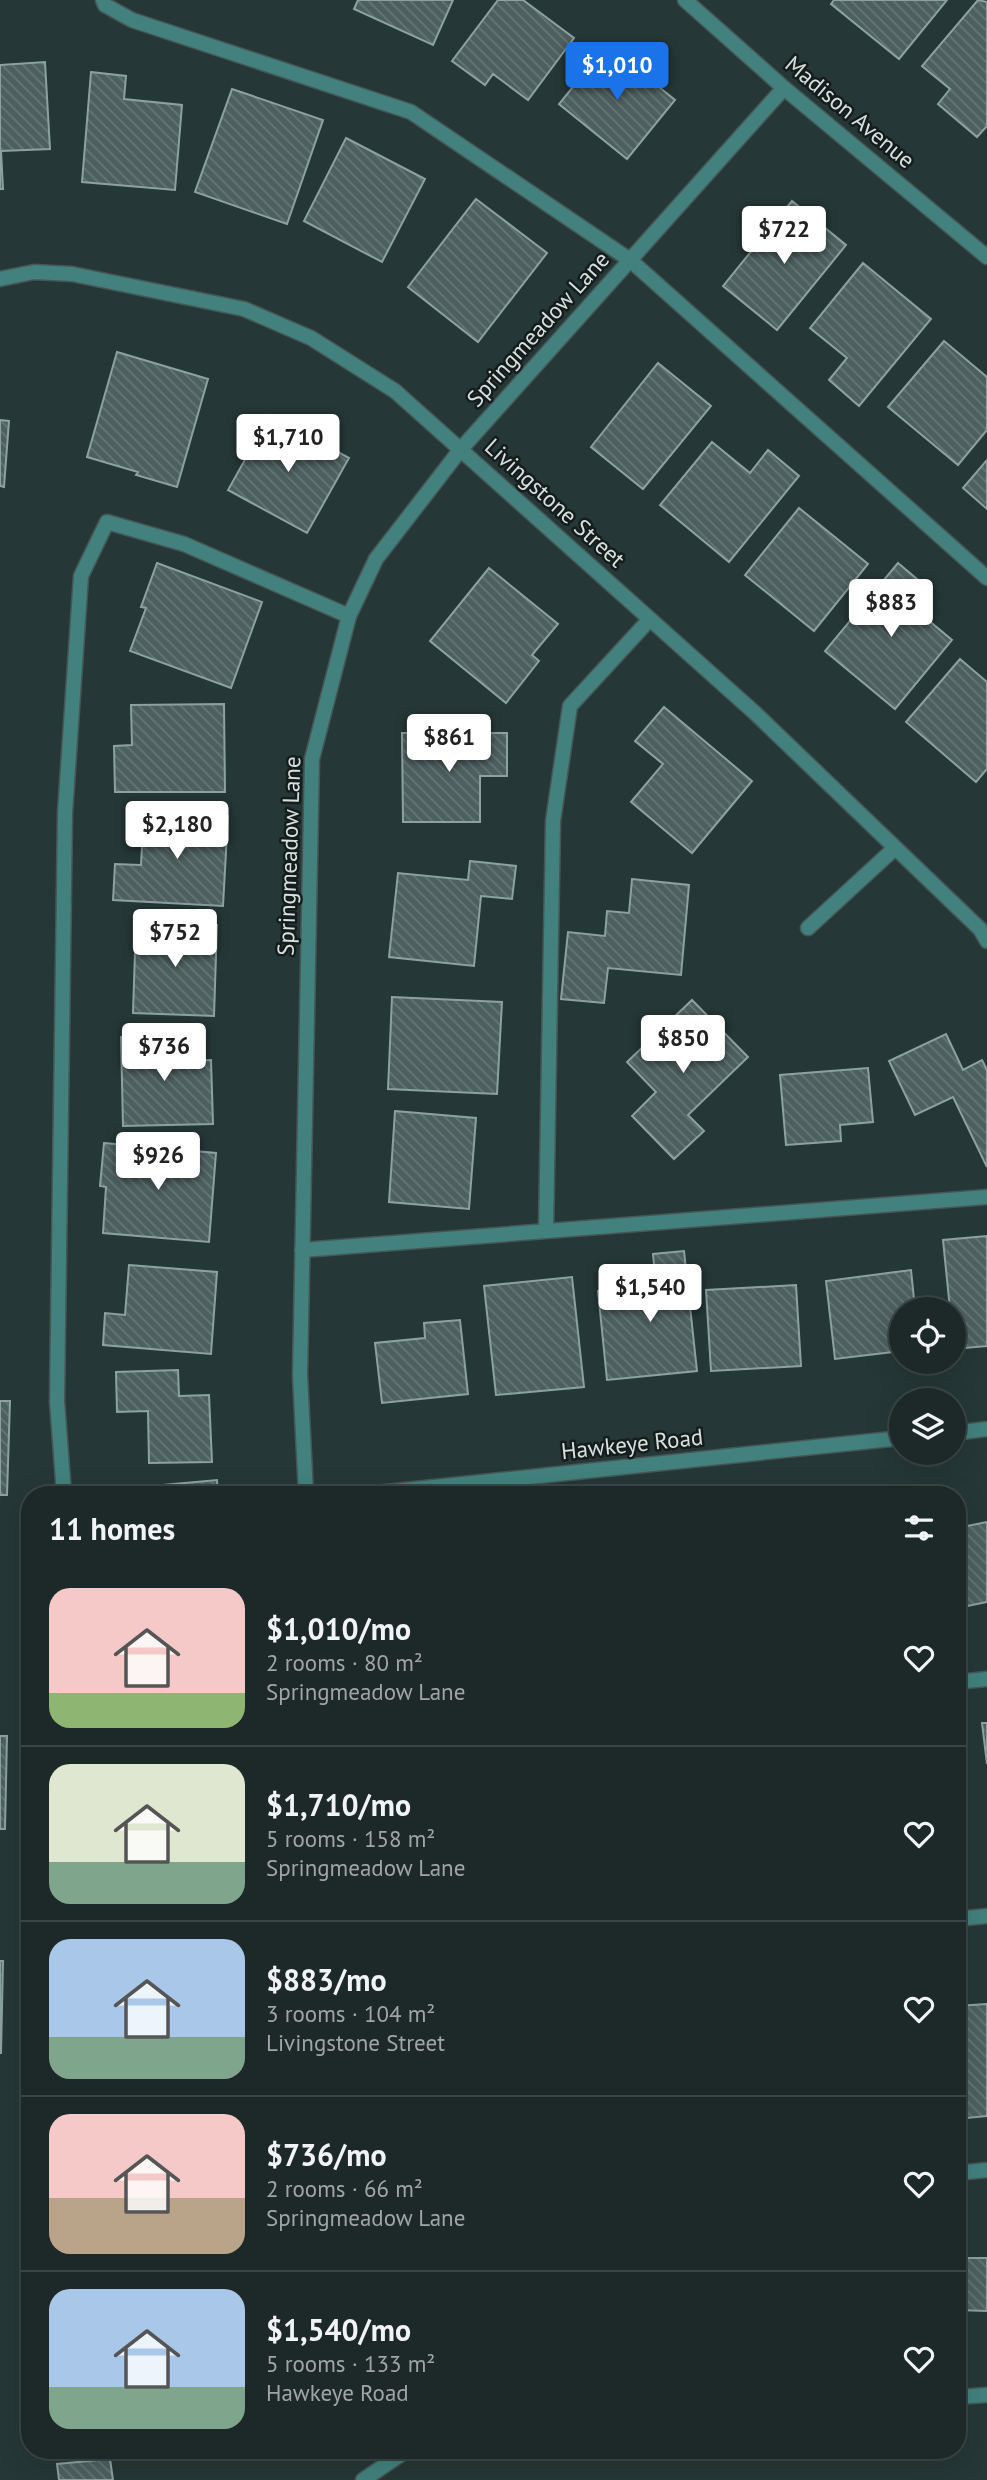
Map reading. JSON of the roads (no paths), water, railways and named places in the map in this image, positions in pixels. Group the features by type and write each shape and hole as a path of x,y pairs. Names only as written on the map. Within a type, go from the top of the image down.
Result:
{"street":[{"path":"103,0 105,5 132,20 411,112 630,260 987,578"},
{"name":"Madison Avenue","path":"685,0 784,88 987,257"},
{"name":"Springmeadow Lane","path":"306,1486 300,1375 312,759 349,616 376,559 461,449 784,88"},
{"name":"Livingstone Street","path":"0,279 34,272 72,274 244,309 311,338 395,391 755,713 980,929 987,941"},
{"path":"63,1486 57,1401 64,841 81,576 107,522 184,544 349,616"},
{"path":"546,1231 553,821 570,706 650,619"},
{"path":"808,928 895,848"},
{"path":"302,1250 987,1197"},
{"path":"966,1432 987,1429"},
{"name":"Hawkeye Road","path":"444,1486 889,1439"},
{"path":"966,1681 987,1679"},
{"path":"966,1918 987,1916"},
{"path":"966,2171 987,2170"},
{"path":"966,2397 987,2395"},
{"path":"363,2480 396,2459"}]}
